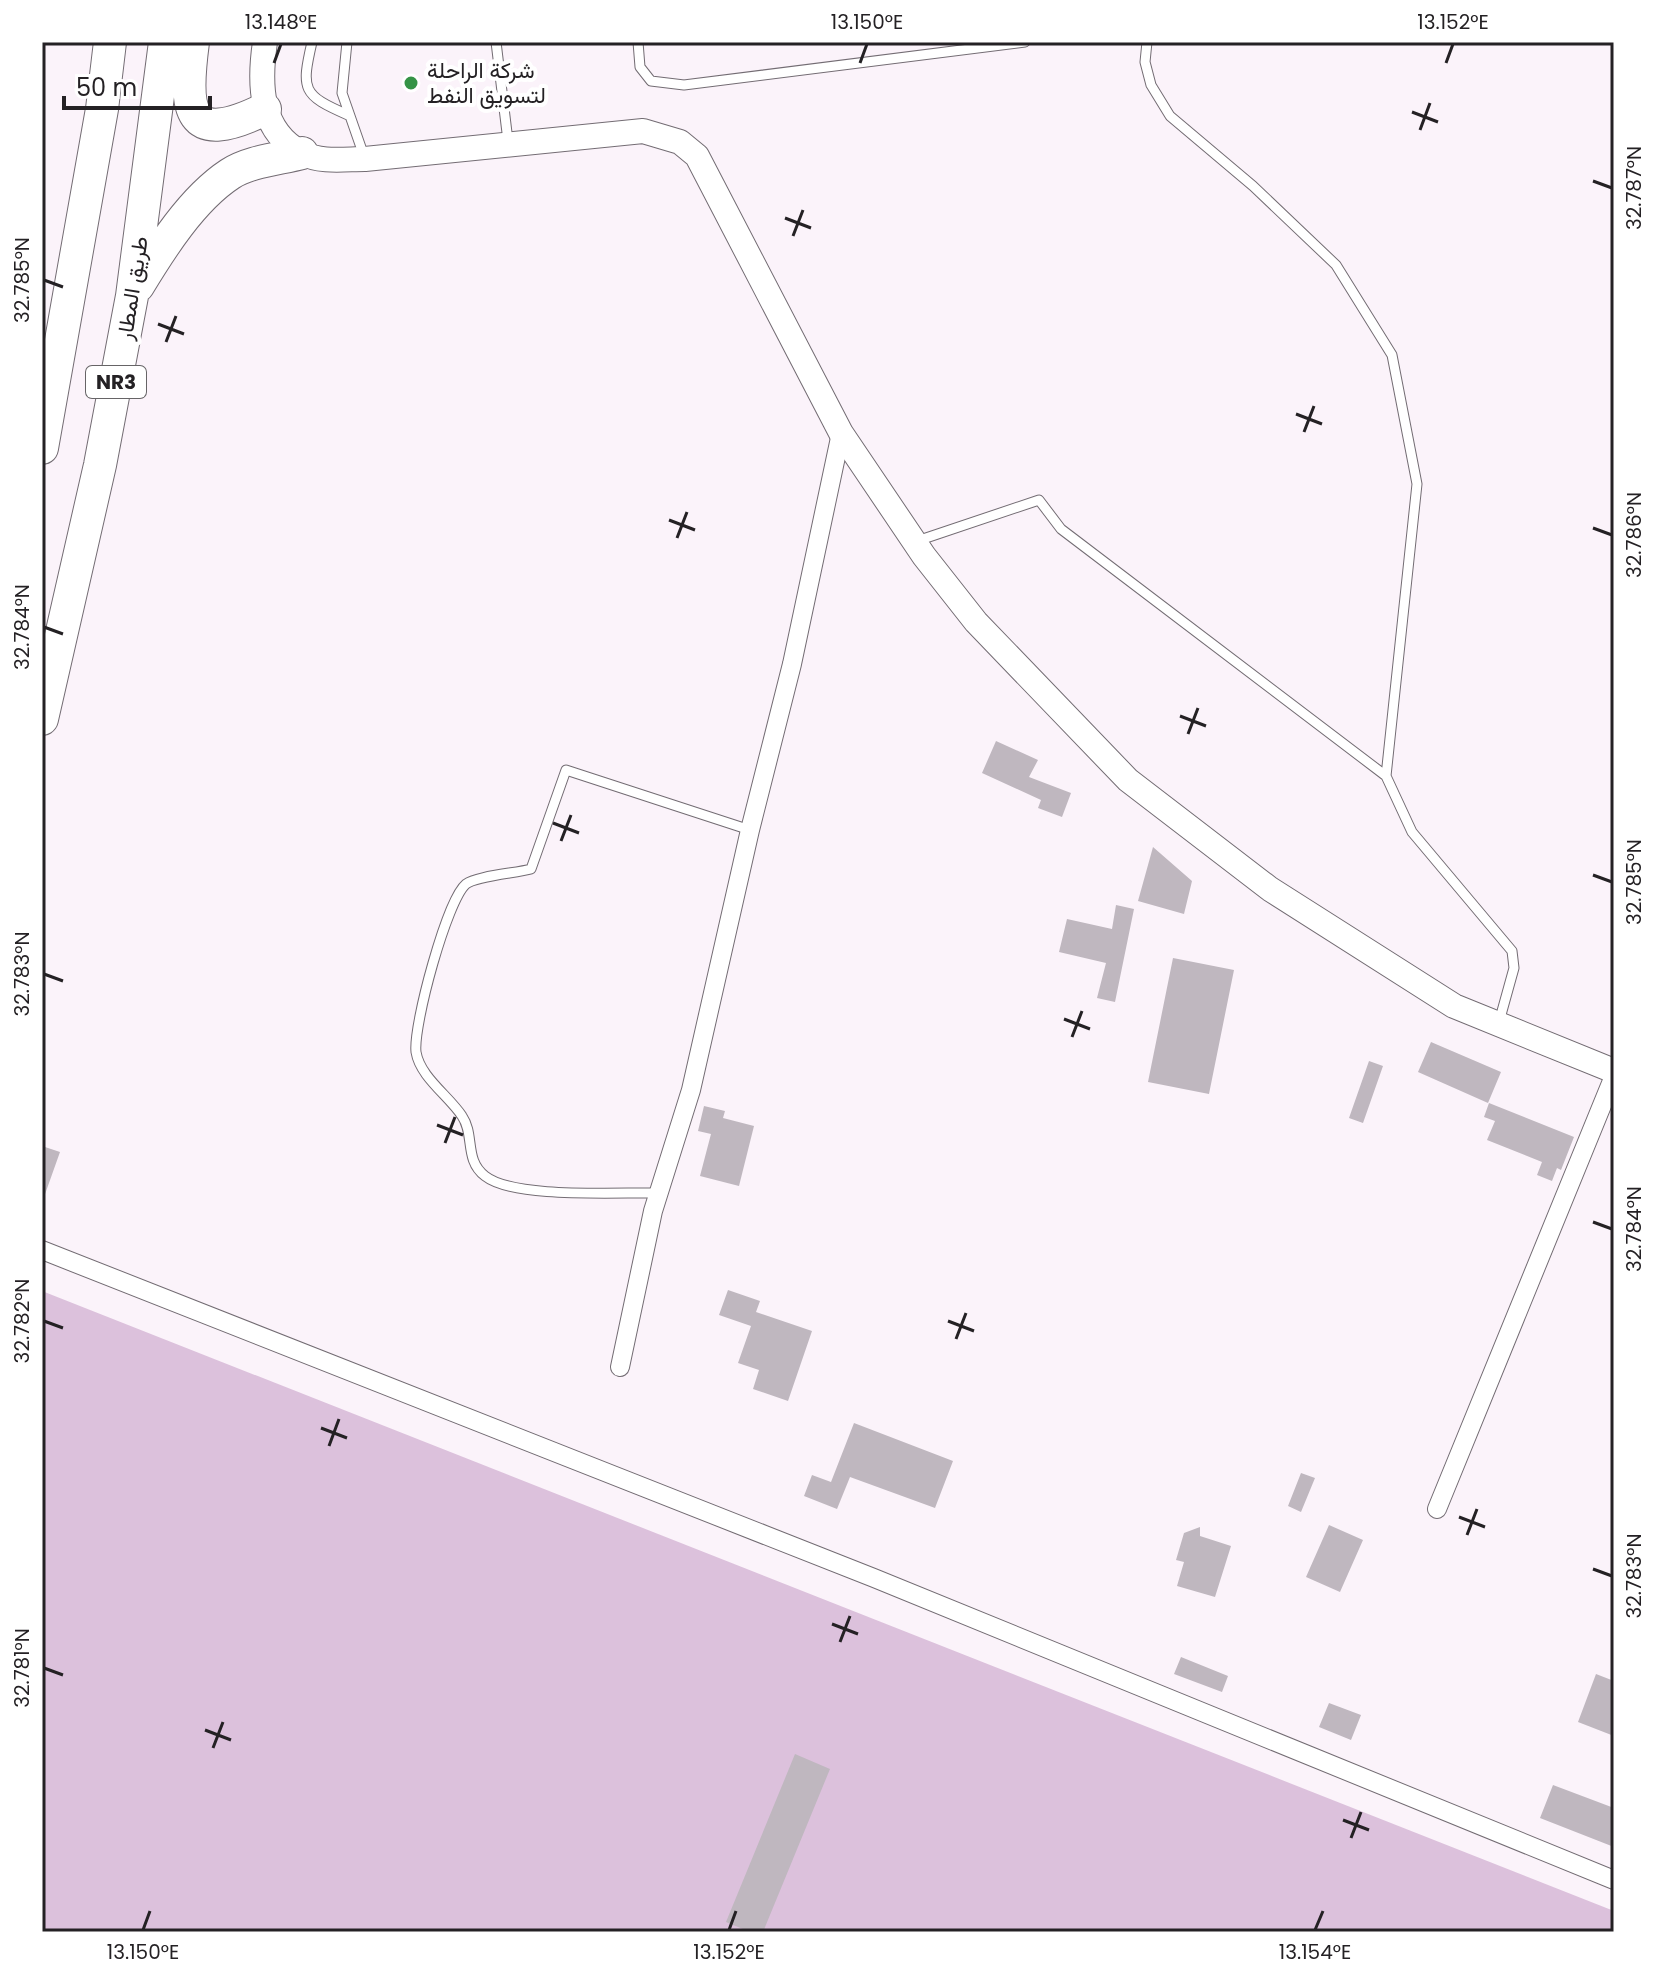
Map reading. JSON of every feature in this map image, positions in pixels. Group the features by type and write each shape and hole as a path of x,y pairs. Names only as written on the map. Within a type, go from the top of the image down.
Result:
{"highway":[{"name":"NR3","path":"42,448 102,109 110,42"},
{"name":"طريق المطار","path":"42,719 100,465 132,296 165,42"},
{"path":"193,42 188,102 192,112 204,123 218,126 242,120 265,109"},
{"path":"132,296 171,237 226,177 252,165 302,153"}],"street":[{"path":"265,42 260,82 265,109 279,132 302,153 327,160 365,159 643,131 680,142 697,156 841,433 914,542 976,622 1128,780 1270,889 1454,1006 1614,1074 1437,1509"},
{"path":"620,1367 659,1193 691,1090 750,830 792,664 841,433"},
{"path":"42,1250 874,1578 1614,1880"}],"lane":[{"path":"312,42 304,79 307,90 316,101 348,115"},
{"path":"347,42 341,80 348,115 365,159"},
{"path":"496,42 508,145"},
{"path":"638,42 640,67 651,81 684,85 1025,42"},
{"path":"1147,42 1145,62 1151,85 1170,116 1253,186 1336,265 1392,355 1417,484 1386,776"},
{"path":"914,542 1039,500 1061,529 1386,776 1412,832 1512,951 1514,968 1498,1025"},
{"path":"659,1193 509,1189 486,1177 473,1165 465,1118 430,1077 416,1053 423,999 453,901 468,883 531,869 566,770 750,830"}],"shaded area":[{"path":"42,1291 1614,1911 1614,1932 42,1932"}],"building":[{"path":"996,741 1038,760 1029,777 1071,793 1062,817 1038,808 1041,800 982,773"},
{"path":"1153,847 1192,881 1184,914 1138,901"},
{"path":"1116,905 1134,909 1115,1002 1097,998 1106,963 1059,952 1067,919 1112,929"},
{"path":"1173,958 1234,970 1209,1094 1148,1082"},
{"path":"1431,1042 1501,1072 1488,1103 1418,1072"},
{"path":"1369,1061 1383,1066 1363,1123 1349,1118"},
{"path":"1489,1103 1574,1137 1561,1170 1557,1168 1552,1181 1537,1175 1542,1162 1487,1140 1495,1121 1484,1117"},
{"path":"704,1106 725,1111 723,1118 754,1126 739,1186 700,1176 711,1134 698,1131"},
{"path":"42,1146 60,1152 44,1197 42,1197"},
{"path":"728,1290 760,1301 756,1312 812,1331 788,1401 753,1389 759,1370 738,1363 751,1326 719,1315"},
{"path":"854,1423 953,1461 935,1508 850,1477 837,1509 804,1496 812,1475 831,1482"},
{"path":"1301,1473 1315,1478 1301,1512 1288,1506"},
{"path":"1329,1525 1363,1540 1340,1592 1306,1577"},
{"path":"1200,1527 1200,1536 1231,1546 1215,1597 1177,1586 1184,1562 1176,1560 1184,1533"},
{"path":"1181,1657 1228,1676 1222,1692 1174,1674"},
{"path":"1596,1674 1614,1681 1614,1736 1578,1722"},
{"path":"1329,1703 1361,1715 1351,1740 1319,1727"},
{"path":"795,1754 830,1769 763,1932 750,1932 726,1922"},
{"path":"1553,1785 1614,1808 1614,1847 1540,1818"}],"place":[{"name":"شركة الراحلة لتسويق النفط","path":"411,83"}]}
